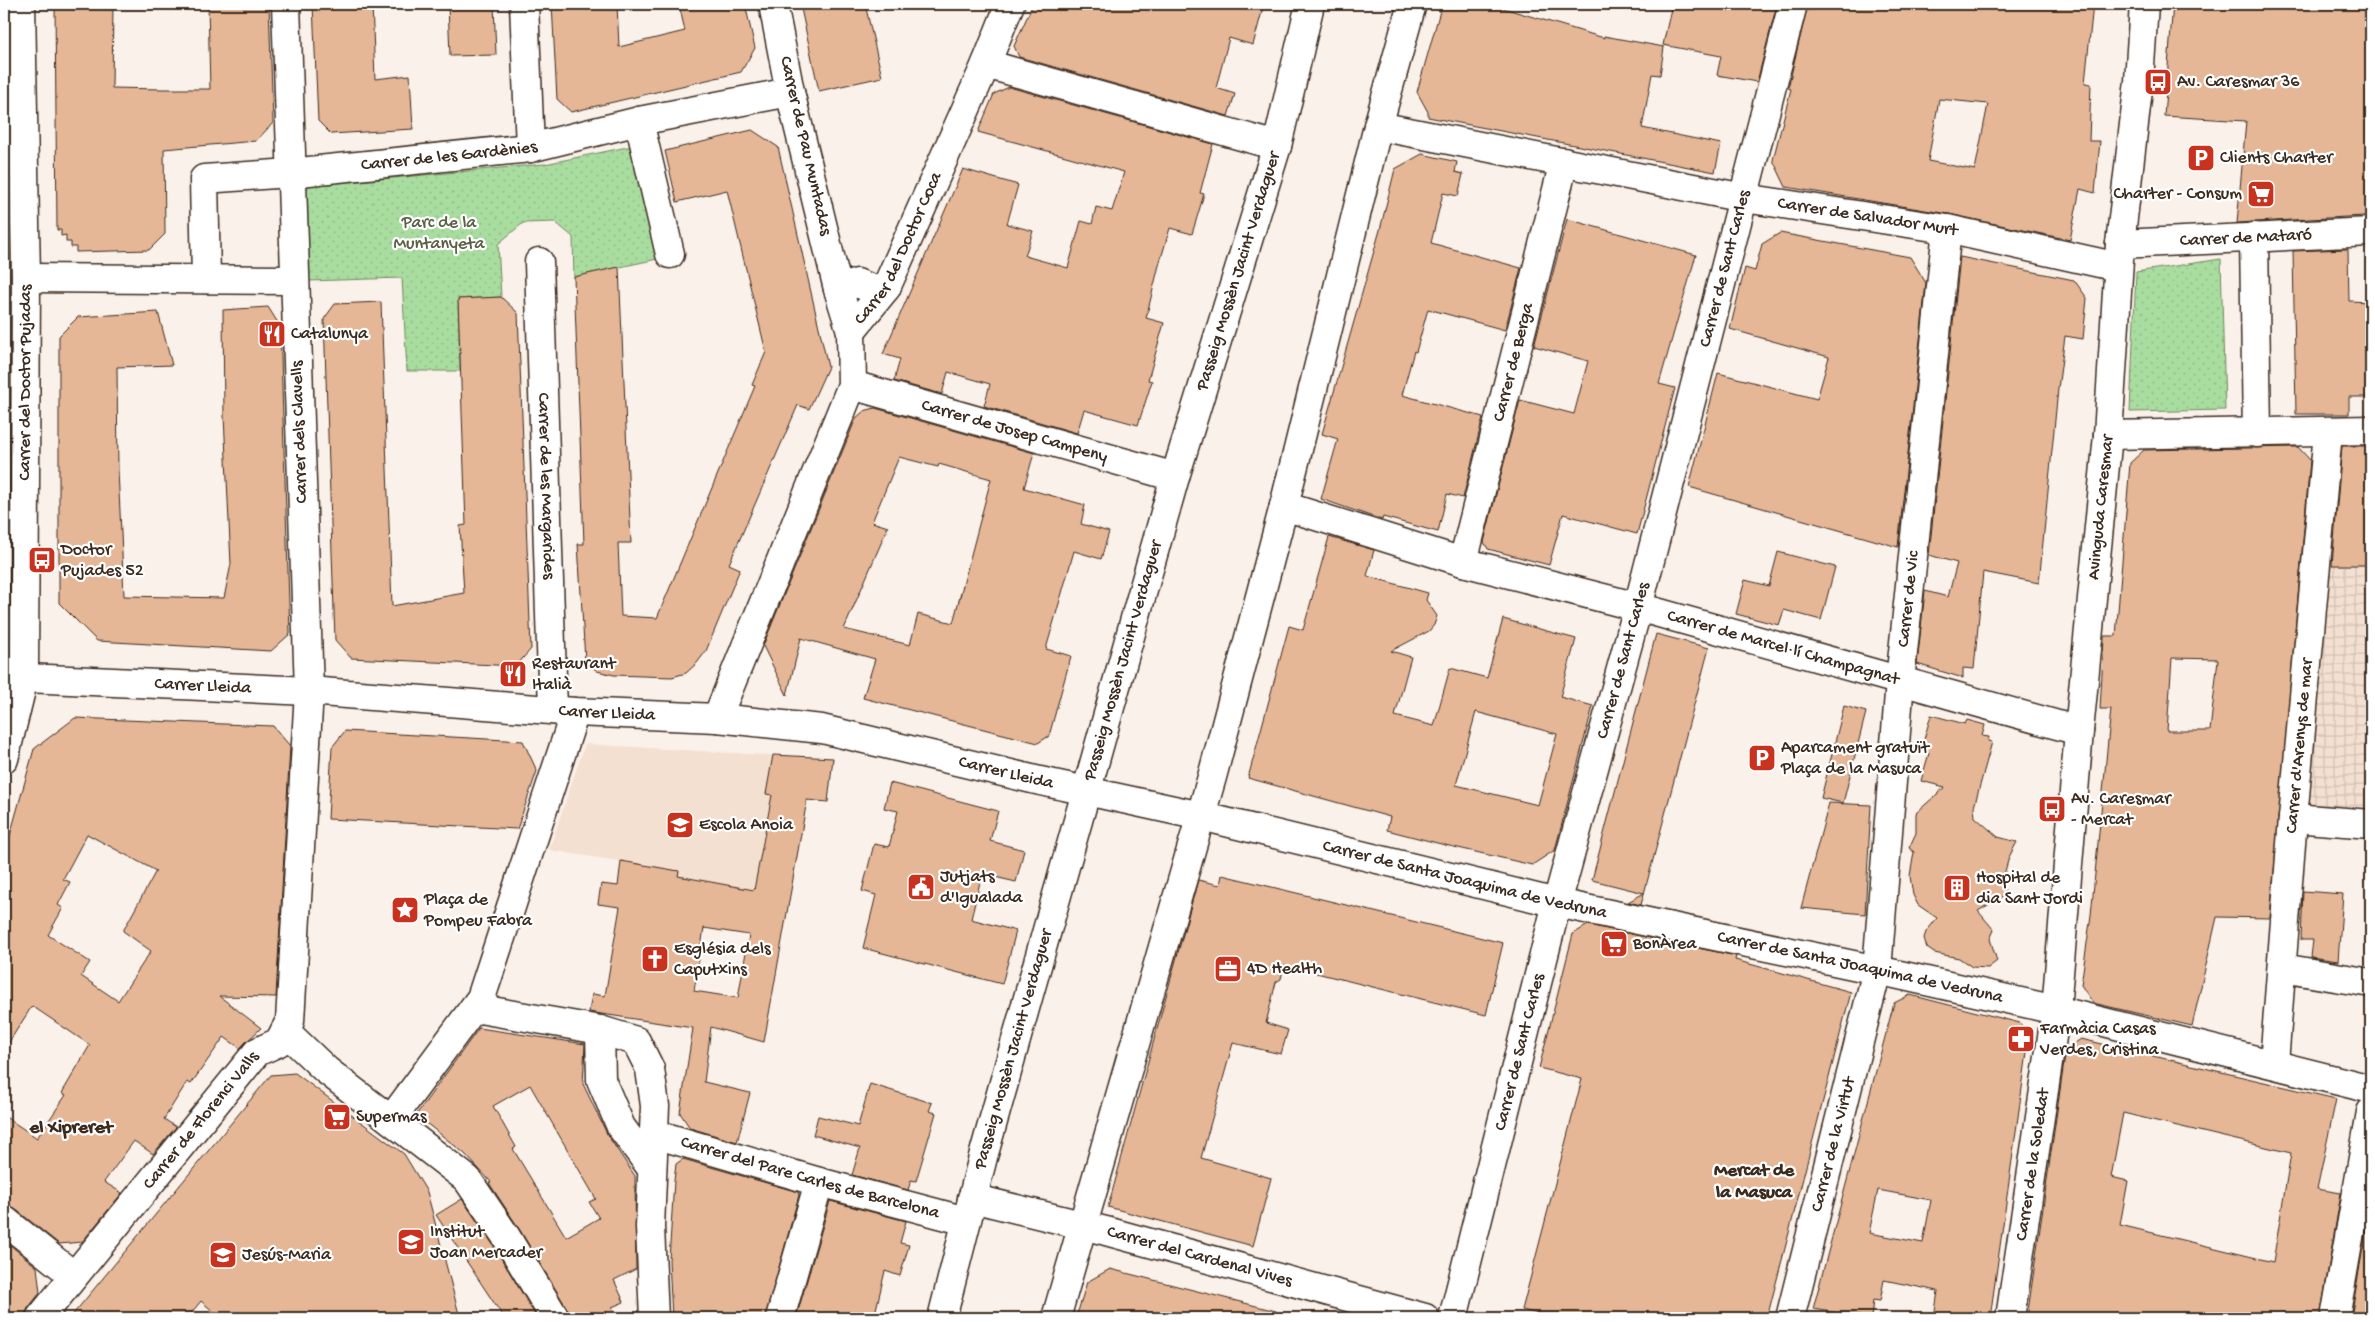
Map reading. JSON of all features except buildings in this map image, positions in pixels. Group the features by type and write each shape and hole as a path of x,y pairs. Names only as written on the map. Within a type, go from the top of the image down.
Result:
{"street":[{"name":"Carrer del Doctor Pujadas","path":"4,759 14,677 26,278 20,4"},
{"name":"Carrer dels Clavells","path":"286,4 290,173 309,691"},
{"path":"524,4 530,148"},
{"name":"Carrer de Pau Muntadas","path":"773,4 790,92 838,289 851,331"},
{"name":"Carrer del Doctor Coca","path":"717,718 852,385 851,331 886,288 986,64 1010,4"},
{"name":"Passeig Mossèn Jacint Verdaguer","path":"942,1318 969,1210 1175,477 1277,146 1310,4"},
{"path":"1056,1318 1201,816 1284,506 1378,126 1412,4"},
{"name":"Carrer de Sant Carles","path":"1453,1318 1557,904 1638,607 1793,4"},
{"name":"Avinguda Caresmar","path":"2056,1010 2079,731 2108,435 2119,255 2140,81 2144,4"},
{"path":"986,64 1277,146"},
{"name":"Carrer de les Gardènies","path":"206,279 204,179 290,173 530,148 639,121 790,92"},
{"path":"639,121 670,254"},
{"name":"Carrer de Salvador Murt","path":"1378,126 1744,198 2119,255"},
{"name":"Carrer de Berga","path":"1463,562 1564,162"},
{"name":"Carrer de Vic","path":"1877,970 1900,681 1947,229"},
{"name":"Carrer de Mataró","path":"2119,255 2254,237 2371,232"},
{"path":"2254,237 2257,433"},
{"name":"Carrer de les Margarides","path":"391,1120 481,998 564,711 539,262"},
{"path":"26,278 294,280"},
{"path":"838,289 857,283 875,290 886,288"},
{"name":"Carrer de Josep Campeny","path":"852,385 1175,477"},
{"path":"2108,435 2371,430"},
{"name":"Carrer d'Arenys de mar","path":"2274,1063 2293,818 2328,432"},
{"name":"Carrer de Marcel·lí Champagnat","path":"1284,506 1463,562 1638,607 2079,731"},
{"name":"Carrer Lleida","path":"14,677 309,691 564,711 717,718 822,729 1036,780 1201,816"},
{"path":"309,691 290,1021 285,1031 326,1070 467,1179 505,1235 555,1318"},
{"name":"Carrer de Santa Joaquima de Vedruna","path":"1201,816 1557,904 1877,970 2056,1010 2274,1063 2371,1089"},
{"path":"2293,818 2371,824"},
{"path":"2282,968 2371,983"},
{"name":"Carrer de la Virtut","path":"1790,1318 1877,970"},
{"path":"474,1008 600,1030 636,1041 650,1069 655,1106 650,1227 654,1318"},
{"name":"Carrer de la Soledat","path":"2010,1318 2056,1010"},
{"path":"600,1030 601,1080 621,1127 652,1169"},
{"name":"Carrer de Florenci Valls","path":"40,1318 257,1052 278,1042 285,1031"},
{"path":"2335,1318 2371,1112"},
{"name":"Carrer del Pare Carles de Barcelona","path":"655,1134 819,1182 969,1210"},
{"path":"780,1318 819,1182"},
{"name":"Carrer del Cardenal Vives","path":"969,1210 1082,1225 1425,1318"},
{"path":"4,1220 74,1276"}],"shaded area":[{"path":"2342,439 2371,439 2371,831 2307,823"},
{"name":"Escola Anoia","path":"585,744 815,758 784,929 673,910 679,871 549,850"}],"green space":[{"name":"Parc de la Muntanyeta","path":"637,145 662,258 578,276 574,280 573,237 555,222 523,223 498,244 501,297 458,299 460,371 407,371 402,278 308,281 305,186 545,164"},
{"path":"2221,259 2225,410 2130,412 2136,272"}],"place":[{"name":"Av. Caresmar 36","path":"2158,82"},
{"name":"Clients Charter","path":"2201,158"},
{"name":"Charter - Consum","path":"2261,194"},
{"name":"Catalunya","path":"272,334"},
{"name":"Doctor Pujades 52","path":"42,560"},
{"name":"Restaurant Italià","path":"513,674"},
{"name":"Aparcament gratuït Plaça de la Masuca","path":"1762,758"},
{"name":"Av. Caresmar - Mercat","path":"2052,809"},
{"name":"Escola Anoia","path":"680,825"},
{"name":"Jutjats d'Igualada","path":"921,887"},
{"name":"Hospital de dia Sant Jordi","path":"1957,888"},
{"name":"Plaça de Pompeu Fabra","path":"405,910"},
{"name":"BonÀrea","path":"1614,944"},
{"name":"Església dels Caputxins","path":"655,959"},
{"name":"4D Health","path":"1228,969"},
{"name":"Farmàcia Casas Verdes, Cristina","path":"2021,1039"},
{"name":"Supermas","path":"337,1117"},
{"name":"Institut Joan Mercader","path":"411,1242"},
{"name":"Jesús-Maria","path":"223,1255"}],"district":[{"name":"el Xipreret","path":"71,1128"},
{"name":"Mercat de la Masuca","path":"1754,1182"}]}
